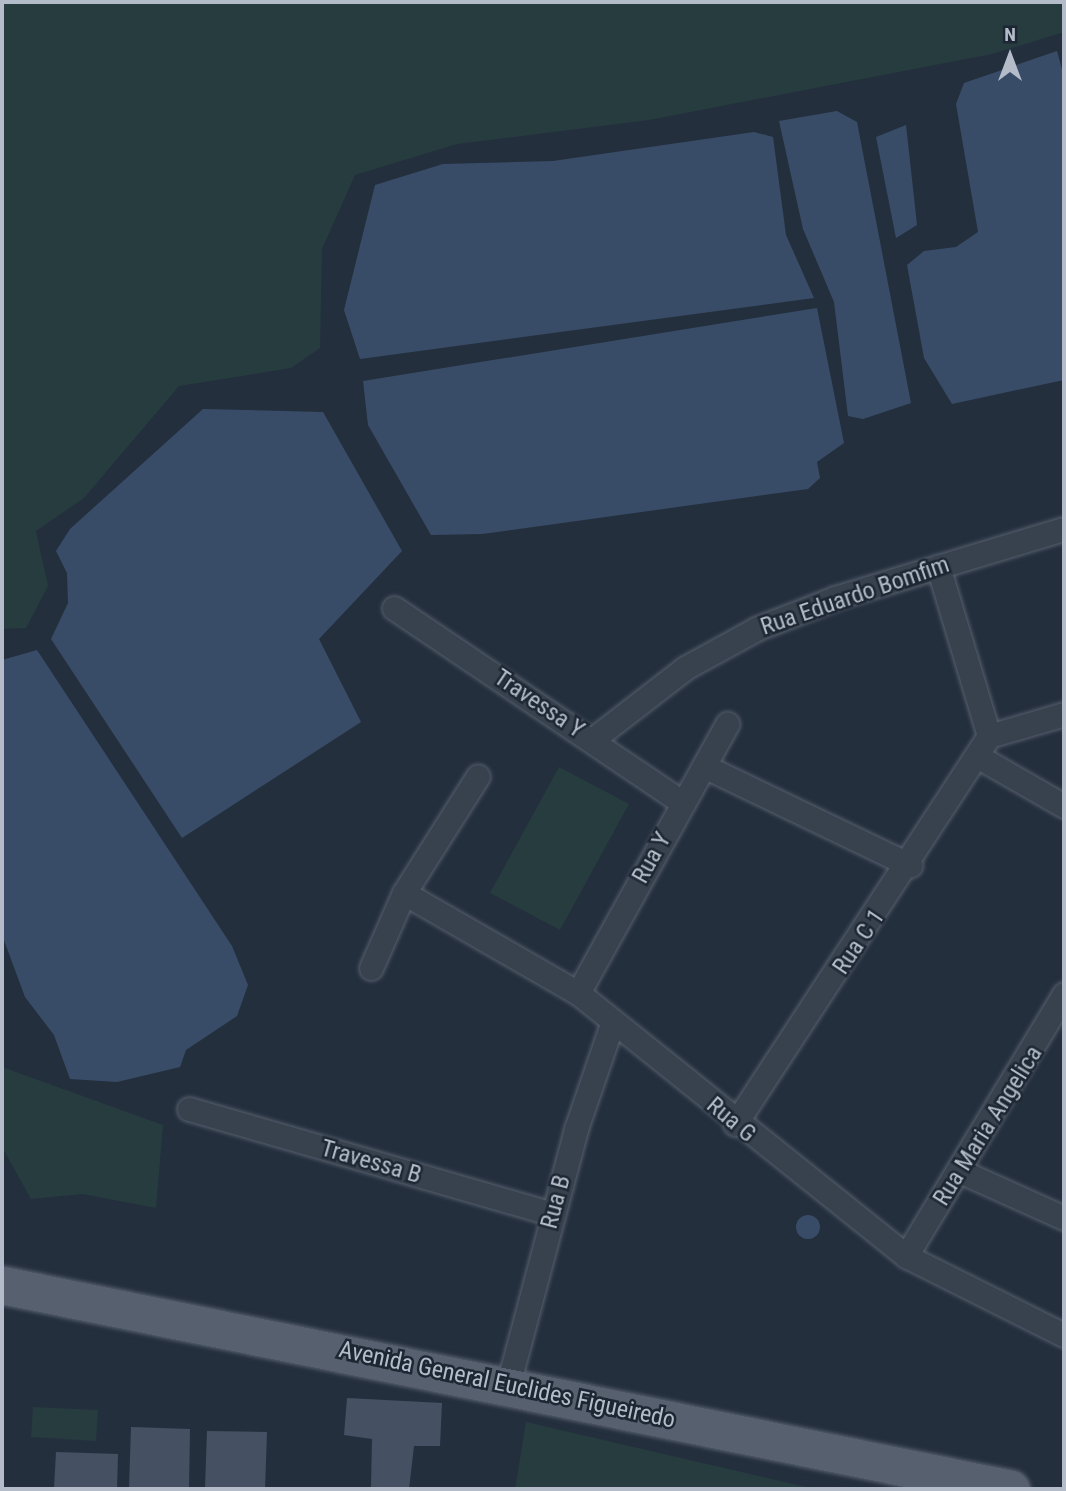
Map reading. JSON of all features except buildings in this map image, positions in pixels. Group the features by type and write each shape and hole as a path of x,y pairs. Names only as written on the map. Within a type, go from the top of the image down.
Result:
{"main road":[{"name":"Avenida General Euclides Figueiredo","path":"2,1285 508,1385 1011,1489"}],"street":[{"name":"Rua Eduardo Bomfim","path":"592,740 653,689 758,628 939,566 1064,529"},
{"path":"939,566 983,746 1064,806"},
{"name":"Travessa Y","path":"394,608 683,803"},
{"path":"983,746 1064,714"},
{"name":"Rua Y","path":"578,993 727,724"},
{"name":"Rua C 1","path":"735,1124 911,865 983,746"},
{"path":"704,765 911,865"},
{"path":"371,968 404,893 478,776"},
{"name":"Rua G","path":"404,893 578,993 735,1124 906,1256 1064,1335"},
{"name":"Rua Maria Angelica","path":"906,1256 962,1171 1064,994"},
{"name":"Rua B","path":"508,1385 552,1214 613,1021"},
{"name":"Travessa B","path":"189,1109 552,1214"},
{"path":"962,1171 1064,1218"}],"green space":[{"path":"2,2 1064,2 1064,32 992,54 649,120 457,144 355,175 322,249 320,348 291,368 179,386 84,498 36,531 48,586 26,628 2,629"},
{"path":"559,767 629,804 560,930 490,893"},
{"path":"2,1067 163,1125 156,1208 83,1194 31,1199 2,1147"},
{"path":"33,1407 98,1410 96,1441 31,1437"},
{"path":"526,1422 815,1489 515,1489"}],"water":[{"path":"1057,51 1064,77 1064,380 952,404 924,358 907,265 924,251 956,247 978,232 956,104 964,83"},
{"path":"837,111 857,122 911,403 863,419 848,416 834,302 803,229 779,121"},
{"path":"906,125 917,225 896,238 876,137"},
{"path":"754,132 773,137 786,235 814,298 360,359 344,310 375,185 443,164 553,161"},
{"path":"817,308 844,443 817,462 820,478 808,489 482,534 431,535 368,425 363,381"},
{"path":"203,409 323,412 402,551 319,639 361,722 182,838 51,639 68,603 67,573 56,551 70,529"},
{"path":"37,650 232,946 248,985 237,1016 186,1050 180,1067 117,1082 70,1079 54,1035 25,997 2,935 2,660"},
{"path":"808,1215 819,1222 820,1227 813,1238 808,1239 797,1232 796,1227 803,1216"}]}
